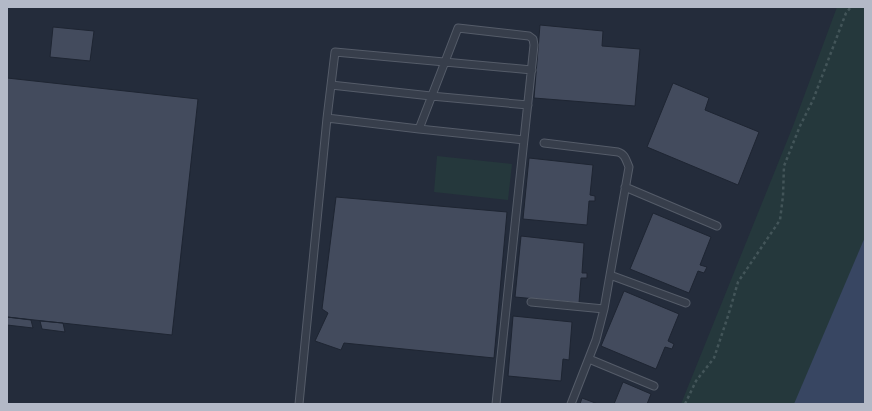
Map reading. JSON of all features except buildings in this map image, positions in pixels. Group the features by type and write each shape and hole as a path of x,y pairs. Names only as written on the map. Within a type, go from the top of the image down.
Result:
{"lane":[{"path":"419,129 458,28 529,36 533,39 532,70 496,404"},
{"path":"299,404 327,118 335,52 532,70"},
{"path":"331,85 528,105"},
{"path":"327,118 524,140"},
{"path":"544,143 618,152 625,158 629,167 604,308 596,340 571,404"},
{"path":"625,187 717,226"},
{"path":"610,275 686,303"},
{"path":"532,302 604,308"},
{"path":"589,359 654,386"}],"path":[{"path":"685,404 696,381 714,358 738,282 780,220 783,196 784,166 800,126 813,100 846,14 851,7"}],"green space":[{"path":"837,7 865,7 865,404 681,404 793,126"},
{"path":"437,156 512,164 508,200 434,192"}],"water":[{"path":"865,237 865,404 794,404"}]}
